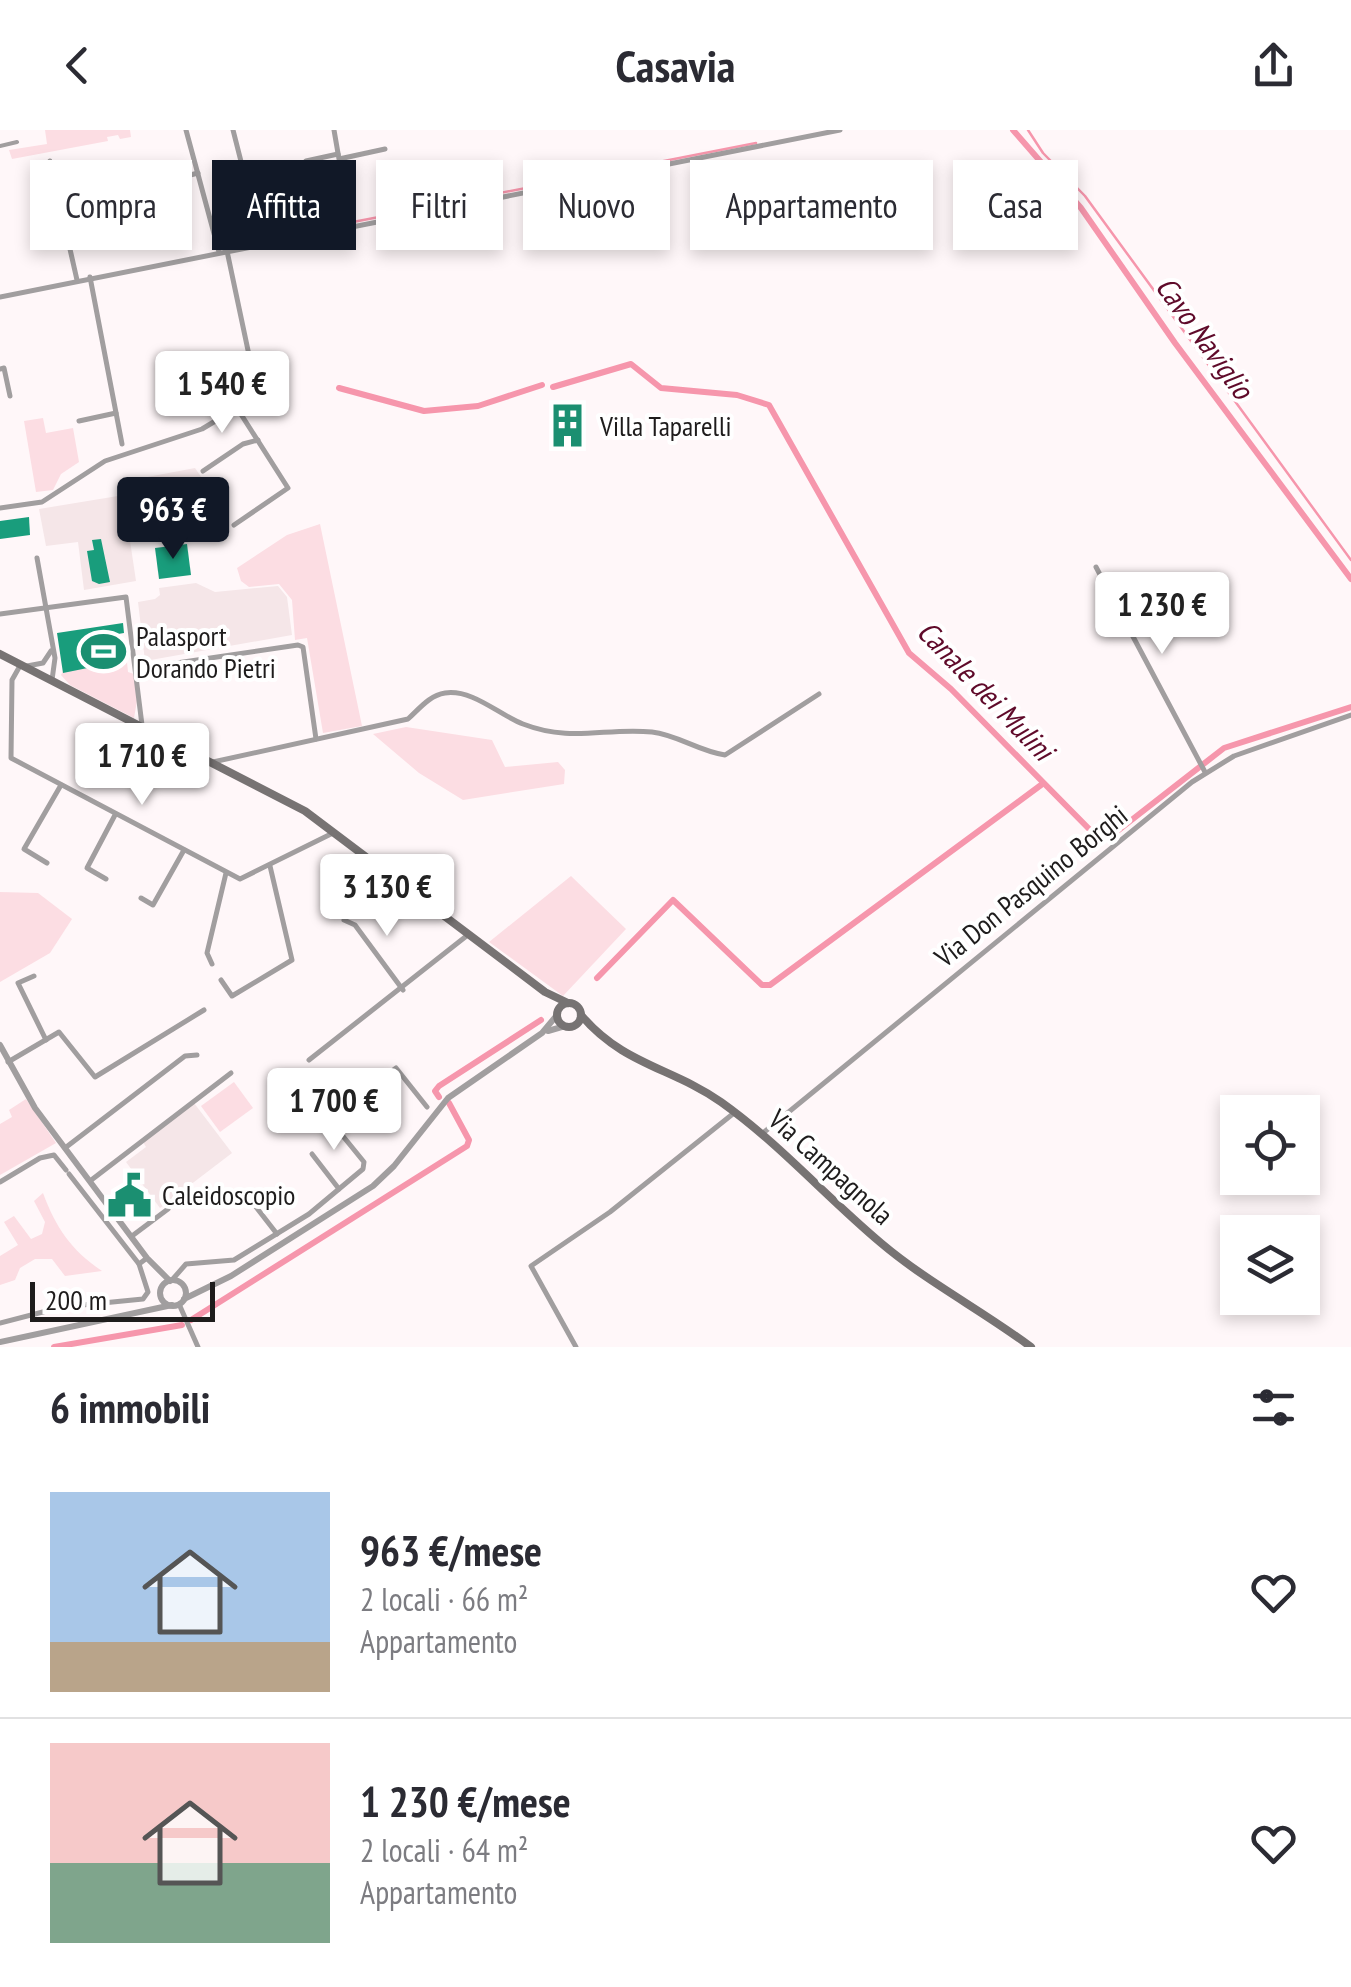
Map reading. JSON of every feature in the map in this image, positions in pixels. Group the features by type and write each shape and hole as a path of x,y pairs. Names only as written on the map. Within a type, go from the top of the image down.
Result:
{"main road":[{"name":"Via Campagnola","path":"0,654 139,723 305,811 335,831 545,992 575,1005 595,1031 641,1064 709,1094 735,1112 763,1133 890,1251 1031,1347"},
{"name":"Via Campagnola","path":"545,992 570,1026 595,1031"},
{"path":"557,1013 568,1004"},
{"path":"570,1026 581,1014"}],"street":[{"path":"186,130 223,251 249,355"},
{"path":"232,130 240,160"},
{"path":"334,130 339,159 385,149"},
{"path":"356,225 840,130"},
{"path":"0,146 17,142"},
{"path":"311,160 338,154"},
{"path":"192,175 198,173"},
{"path":"70,250 77,280"},
{"path":"0,297 229,250"},
{"path":"90,278 122,444"},
{"path":"0,368 4,368 10,396"},
{"path":"0,508 42,502 105,462 202,429 236,408 288,488 234,525"},
{"path":"78,421 116,413"},
{"path":"203,471 242,444 258,440"},
{"path":"38,558 52,648 49,679"},
{"path":"1096,567 1202,767"},
{"path":"0,614 126,597 139,723"},
{"path":"136,669 298,645 303,648 316,739"},
{"path":"49,679 52,648"},
{"path":"48,660 24,665 12,680 11,758 240,879 335,831"},
{"path":"210,762 408,719 428,699 443,693 457,693 531,726 589,736 650,731 679,738 708,752 725,754 819,694"},
{"name":"Via Don Pasquino Borghi","path":"763,1133 1202,767 1351,716"},
{"path":"46,863 24,849 61,785"},
{"path":"106,879 87,868 116,814"},
{"path":"141,898 153,905 184,850"},
{"path":"221,980 232,996 292,960 270,866"},
{"path":"212,964 207,953 226,873"},
{"path":"344,920 356,925 403,990"},
{"path":"309,1060 403,990 469,934"},
{"path":"34,976 18,984 46,1040"},
{"path":"8,1062 59,1032 96,1077 204,1010"},
{"path":"0,1342 154,1310 178,1303 232,1276 363,1194 394,1166 448,1098 542,1033 557,1013"},
{"path":"542,1033 570,1026"},
{"path":"0,1045 35,1108 160,1274 200,1289"},
{"path":"65,1148 185,1056 197,1055"},
{"path":"162,1286 181,1269 199,1262 219,1264 234,1260 277,1234 363,1169 364,1162 330,1119 396,1068 427,1107"},
{"path":"90,1181 231,1072"},
{"path":"576,1347 531,1266 610,1212 735,1112"},
{"path":"312,1154 339,1189"},
{"path":"0,1182 40,1158 54,1155 139,1264 148,1292 143,1299 62,1307 0,1323"},
{"path":"68,1172 78,1166"},
{"path":"256,1207 277,1234"},
{"path":"132,1236 168,1210"},
{"path":"139,1264 147,1258"},
{"path":"181,1269 183,1285 178,1303 198,1347"},
{"path":"154,1310 162,1298 160,1274"},
{"path":"162,1298 178,1303"}],"shaded area":[{"path":"45,130 130,130 131,137 107,137 108,141 12,159 9,150 47,144"},
{"path":"43,418 46,433 73,428 79,462 61,474 53,490 36,492 24,421"},
{"path":"195,468 217,500 197,525 129,534 136,581 84,590 78,542 46,546 39,509 124,495 121,482"},
{"path":"320,524 362,726 323,733 307,638 295,640 292,600 279,584 249,587 241,581 237,568 287,535"},
{"path":"196,583 215,592 278,586 287,597 292,635 145,661 138,602 155,599 160,595 159,588"},
{"path":"127,662 128,672 134,674 134,718 70,685 61,675 63,671"},
{"path":"406,727 492,740 505,767 558,762 565,770 564,784 463,800 419,773 373,734"},
{"path":"571,876 626,929 563,996 489,942"},
{"path":"0,892 38,893 72,919 50,953 0,982"},
{"path":"234,1082 253,1108 220,1132 201,1106"},
{"path":"26,1099 56,1143 0,1175 0,1124 12,1117 9,1110"},
{"path":"194,1103 232,1153 160,1208 126,1162 146,1147 143,1142"},
{"path":"43,1193 66,1237 102,1271 65,1276 52,1259 35,1259 20,1268 15,1280 0,1285 0,1256 18,1245 4,1222 14,1216 31,1239 42,1234 45,1222 34,1201"}],"building":[{"path":"29,517 30,535 0,539 0,521"},
{"path":"101,539 110,582 99,584 92,581 87,551 94,550 92,540"},
{"path":"187,544 191,575 159,579 155,548"},
{"name":"Palasport Dorando Pietri","path":"123,623 124,633 118,634 122,661 63,673 57,633"}],"waterway":[{"name":"Cavo Naviglio","path":"1013,130 1081,208 1175,343 1351,579"},
{"path":"1028,130 1043,153 1085,196 1351,560"},
{"path":"503,192 756,143"},
{"path":"356,221 376,218"},
{"name":"Canale dei Mulini","path":"553,387 631,364 661,388 737,395 769,405 909,653 951,689 1099,839 1111,836 1224,748 1351,707"},
{"name":"Canale dei Mulini","path":"339,388 424,411 478,406 542,385"},
{"path":"597,978 673,900 762,985 770,985 1041,785"},
{"path":"439,1097 435,1091 439,1086 541,1020"},
{"path":"191,1320 467,1146 469,1140 449,1103"},
{"path":"54,1347 182,1325"}],"place":[{"name":"Villa Taparelli","path":"567,426"},
{"name":"Palasport Dorando Pietri","path":"103,652"},
{"name":"Caleidoscopio","path":"129,1195"}]}
